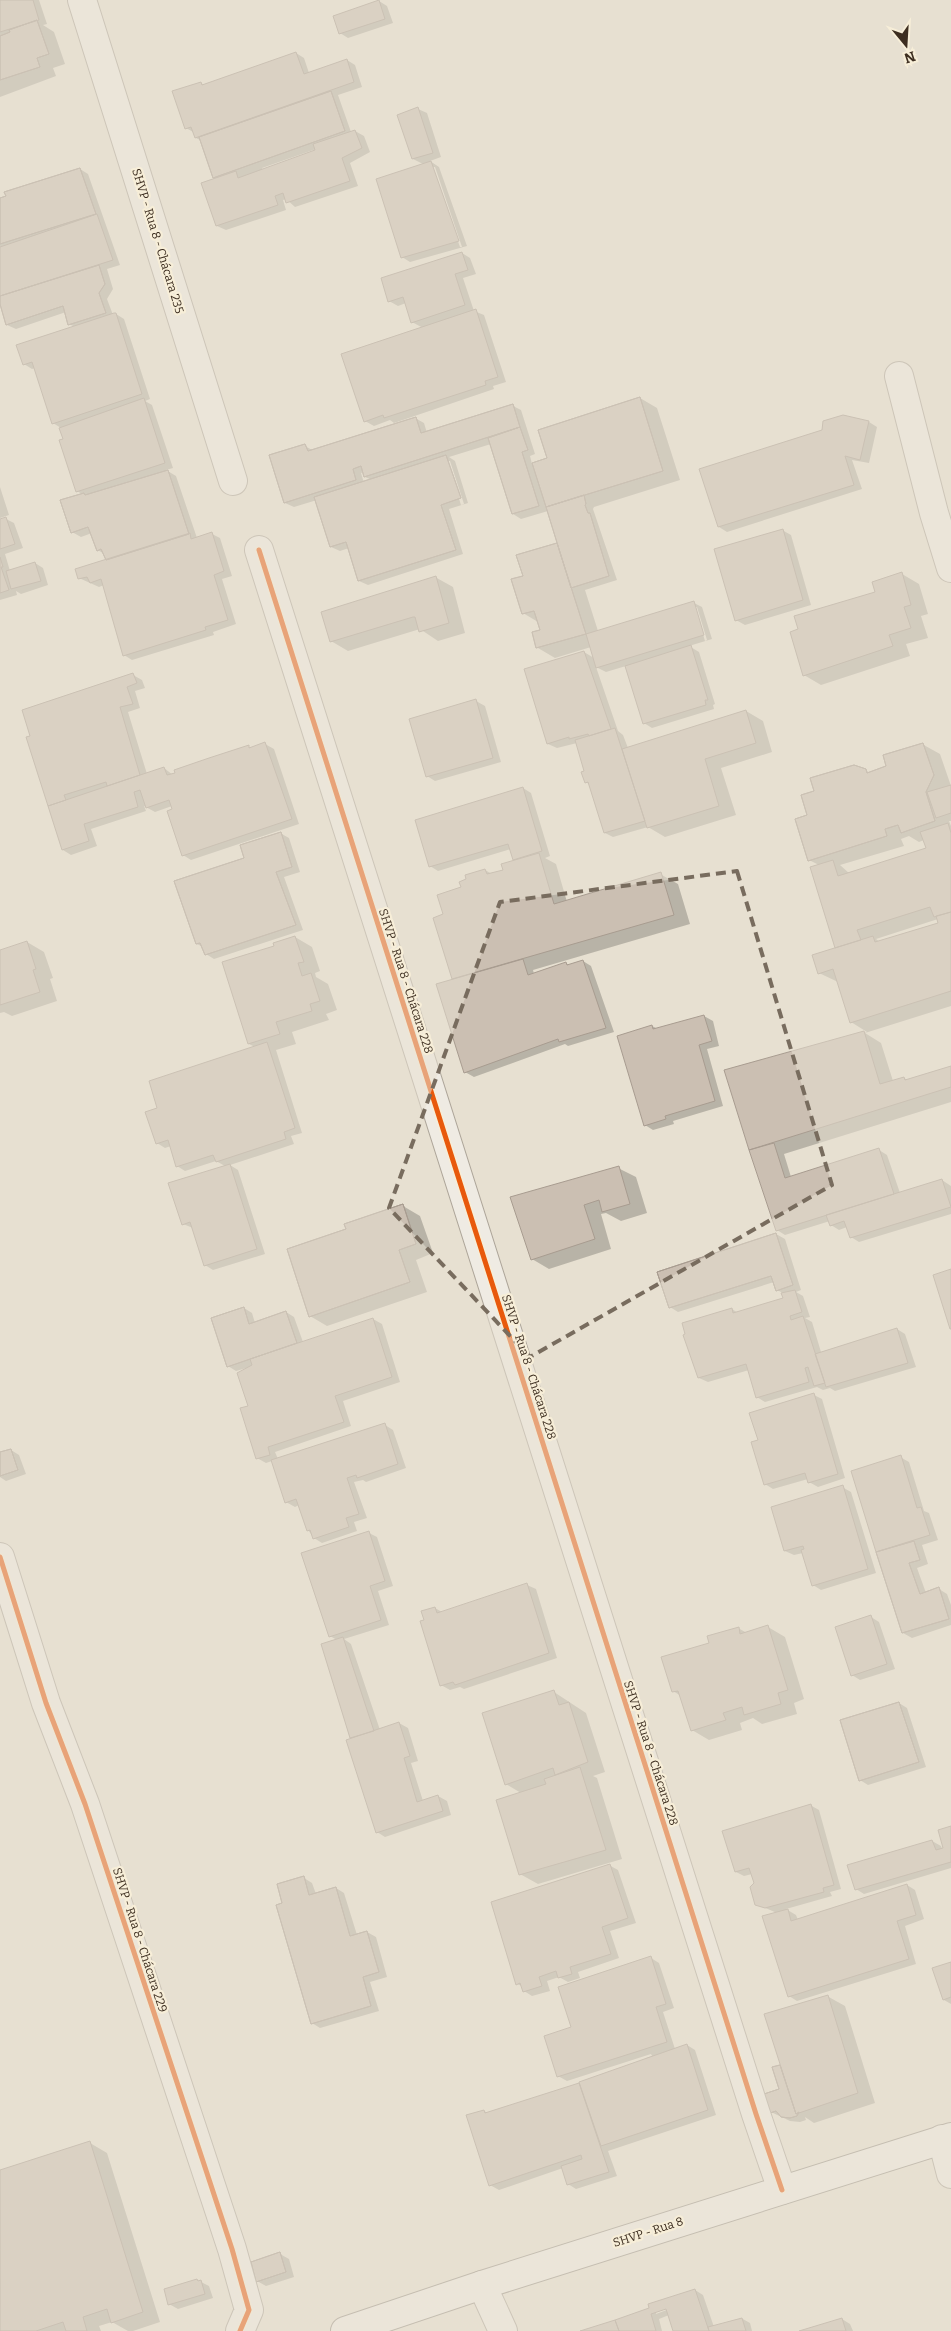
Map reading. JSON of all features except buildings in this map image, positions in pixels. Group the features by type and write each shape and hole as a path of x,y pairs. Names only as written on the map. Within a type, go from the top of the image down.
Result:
{"street":[{"name":"SHVP - Rua 8 - Chácara 235","path":"82,0 233,481"},
{"path":"898,376 934,513 951,568"},
{"name":"SHVP - Rua 8 - Chácara 228","path":"259,550 756,2114 782,2190"},
{"name":"SHVP - Rua 8 - Chácara 229","path":"0,1558 46,1703 85,1804 232,2248 249,2310 240,2331"},
{"path":"946,2138 951,2174"},
{"name":"SHVP - Rua 8","path":"346,2331 482,2285 946,2138"},
{"path":"482,2285 503,2331"}],"highlighted area":[{"path":"737,871 832,1185 530,1357 389,1208 500,902"}],"cycle path":[{"path":"259,550 756,2114 782,2190"},
{"path":"0,1557 46,1703 85,1804 232,2249 249,2310 240,2331"}]}
